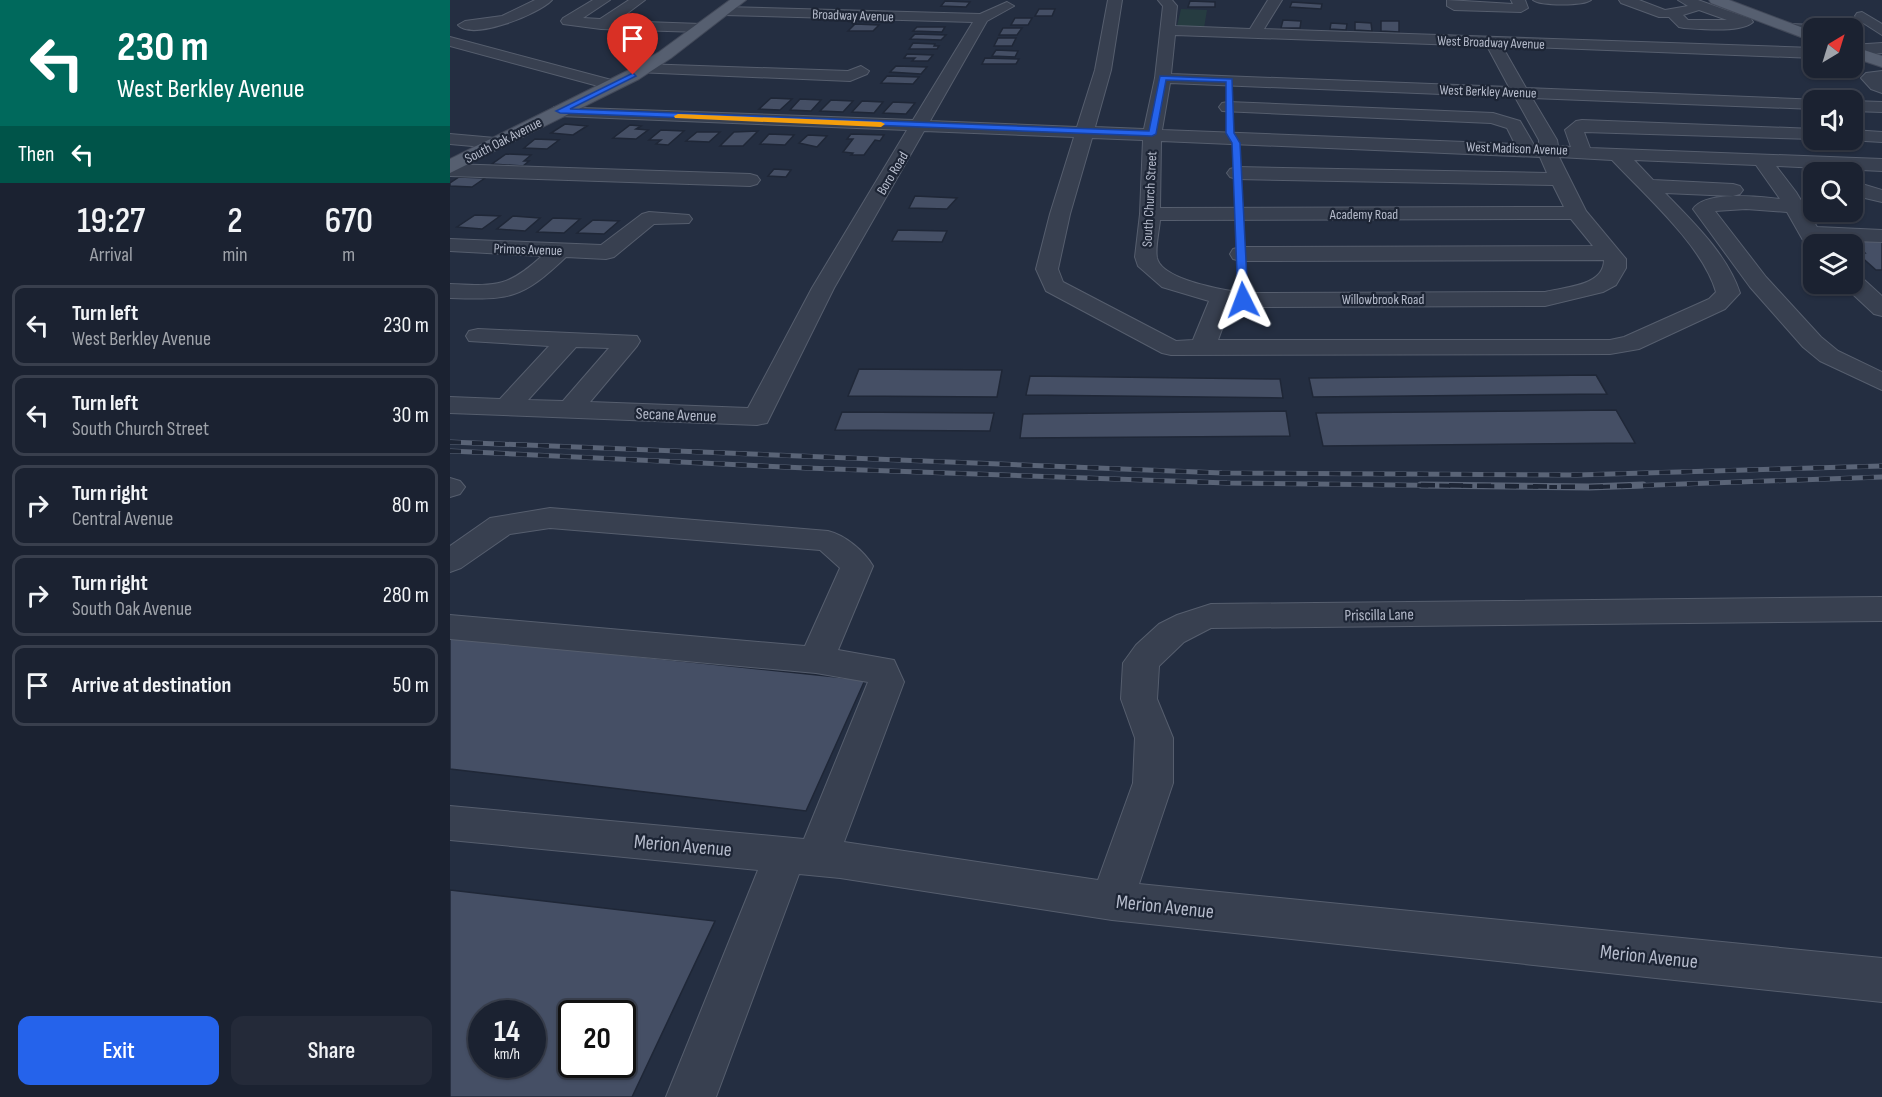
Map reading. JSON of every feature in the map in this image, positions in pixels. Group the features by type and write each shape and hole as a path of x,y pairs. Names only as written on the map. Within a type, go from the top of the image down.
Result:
{"main road":[{"name":"South Oak Avenue","path":"450,168 642,69 738,0"},
{"path":"1720,7 1803,33"},
{"path":"1863,55 1882,62"}],"street":[{"path":"465,25 492,25 545,0"},
{"path":"603,0 568,21 601,25 701,28"},
{"path":"601,25 638,0"},
{"path":"1115,0 1103,70 1047,268 1054,286 1171,348 1610,347 1630,344 1717,304 1728,293 1728,284 1715,261 1616,153"},
{"name":"South Church Street","path":"1146,257 1150,214 1152,134 1163,78 1170,6 1165,0"},
{"path":"1254,33 1275,0"},
{"path":"1454,0 1454,6 1521,8 1518,0"},
{"path":"1540,0 1584,0"},
{"path":"1617,5 1677,10 1720,7 1746,22 1720,26 1684,24 1677,10 1657,0"},
{"path":"982,18 1007,6"},
{"path":"450,33 489,9"},
{"name":"Broadway Avenue","path":"724,11 982,18"},
{"path":"1862,15 1881,30"},
{"name":"Boro Road","path":"823,288 982,18"},
{"path":"1791,28 1803,29"},
{"name":"West Broadway Avenue","path":"1168,30 1225,48 1254,33 1803,53"},
{"path":"1863,31 1881,30"},
{"path":"450,41 613,85"},
{"path":"1492,42 1548,140 1550,159 1577,213 1613,255"},
{"path":"1202,349 1233,299 1240,254 1236,143 1232,137 1228,107 1229,80 1225,48"},
{"path":"1863,51 1882,48"},
{"path":"544,66 565,60"},
{"path":"642,69 850,76 861,71"},
{"path":"1882,76 1869,78 1882,88"},
{"name":"West Berkley Avenue","path":"1163,78 1803,104"},
{"path":"1863,106 1882,107"},
{"path":"1228,107 1493,118 1514,125 1527,149"},
{"name":"West Madison Avenue","path":"560,111 1550,149 1761,159 1803,164"},
{"path":"1582,151 1574,130 1582,125 1803,134"},
{"path":"1863,136 1882,137"},
{"path":"450,139 495,144"},
{"path":"1761,159 1790,199 1810,234"},
{"name":"West Madison Avenue","path":"1863,166 1882,165"},
{"path":"450,168 750,180"},
{"path":"1236,173 1559,179"},
{"path":"1647,186 1790,199"},
{"path":"1863,192 1882,196"},
{"path":"1790,199 1710,205 1703,209 1758,282 1812,342 1829,356 1882,382"},
{"name":"Academy Road","path":"1150,214 1577,213"},
{"name":"Primos Avenue","path":"450,245 606,252 649,218 682,219"},
{"path":"1863,237 1882,236"},
{"path":"450,291 513,290 527,282 561,250"},
{"path":"1240,254 1613,255"},
{"name":"Willowbrook Road","path":"1146,257 1149,266 1170,282 1202,293 1233,299 1545,299 1595,287 1608,280 1615,268 1613,255"},
{"name":"Secane Avenue","path":"450,405 757,417 823,288"},
{"path":"1863,291 1882,309"},
{"path":"478,336 628,341 570,410"},
{"path":"507,407 569,339"},
{"path":"1854,369 1882,358"},
{"path":"450,561 501,525 549,518 828,541 857,566 816,660"},
{"name":"Priscilla Lane","path":"1112,901 1153,783 1154,738 1139,699 1141,663 1169,634 1187,623 1211,616 1882,609"},
{"path":"450,627 816,660 881,669 886,682 801,857 691,1097"},
{"name":"Merion Avenue","path":"450,823 801,857 1112,901 1882,980"}],"green space":[{"path":"1181,9 1207,10 1204,28 1177,26"}],"building":[{"path":"945,1 970,2 966,7 941,6"},
{"path":"1190,1 1215,2 1215,7 1188,7"},
{"path":"1292,2 1322,4 1321,9 1290,7"},
{"path":"1039,9 1055,9 1052,16 1035,16"},
{"path":"1015,18 1032,18 1028,25 1011,25"},
{"path":"1283,20 1301,21 1300,28 1281,28"},
{"path":"1381,21 1399,21 1399,32 1381,31"},
{"path":"1355,22 1371,23 1372,31 1355,30"},
{"path":"1331,23 1347,24 1346,30 1330,29"},
{"path":"855,24 879,25 873,31 848,31"},
{"path":"917,27 945,27 942,32 913,31"},
{"path":"1003,28 1022,28 1017,35 999,35"},
{"path":"915,34 946,35 941,40 910,39"},
{"path":"998,38 1016,38 1012,46 994,46"},
{"path":"913,43 939,46 937,49 909,49"},
{"path":"996,50 1018,51 1015,57 992,56"},
{"path":"907,54 933,55 928,61 912,61 915,58 904,58"},
{"path":"985,58 1019,59 1016,64 982,64"},
{"path":"896,66 927,67 921,74 890,72"},
{"path":"887,76 919,77 913,84 881,83"},
{"path":"771,98 792,99 780,110 759,109"},
{"path":"800,99 821,100 811,111 790,110"},
{"path":"831,100 853,101 843,112 820,111"},
{"path":"862,101 883,102 874,113 852,112"},
{"path":"893,102 915,103 906,114 883,113"},
{"path":"565,124 587,126 573,135 551,133"},
{"path":"630,125 641,126 636,129 648,130 636,139 613,138"},
{"path":"661,130 684,131 668,145 656,144 661,140 649,140"},
{"path":"758,131 743,146 720,146 734,132"},
{"path":"697,132 720,132 709,142 686,141"},
{"path":"769,134 794,135 785,145 760,144"},
{"path":"851,134 884,135 880,141 875,140 864,155 851,155 853,153 843,152 853,139 847,139"},
{"path":"808,135 827,136 817,147 799,143"},
{"path":"535,139 559,140 547,149 524,148"},
{"path":"506,154 531,155 524,161 529,161 523,166 492,164"},
{"path":"774,169 791,170 786,177 768,176"},
{"path":"459,177 485,178 472,187 450,186 450,183"},
{"path":"915,196 957,198 947,209 909,208"},
{"path":"475,215 500,216 482,229 457,227"},
{"path":"513,216 540,218 525,231 497,229"},
{"path":"553,218 580,219 564,233 537,232"},
{"path":"593,220 619,221 604,234 577,233"},
{"path":"898,230 947,231 942,242 892,241"},
{"path":"1878,240 1882,243 1882,270 1876,270 1863,258 1865,253 1863,241"},
{"path":"859,369 1002,370 997,397 848,396"},
{"path":"1596,375 1607,394 1313,397 1309,378"},
{"path":"1030,376 1280,379 1283,398 1026,395"},
{"path":"1616,410 1635,443 1323,446 1316,413"},
{"path":"1286,411 1290,436 1020,438 1023,414"},
{"path":"842,412 994,413 990,431 835,430"},
{"path":"450,637 865,680 806,811 450,769"},
{"path":"450,890 715,921 632,1097 450,1097"}],"railway":[{"path":"450,442 1222,473 1577,475 1882,466"},
{"path":"450,451 806,468 1227,483 1557,487"},
{"path":"1599,487 1882,477"},
{"path":"1421,485 1589,487 1643,485"}],"slow traffic":[{"path":"678,116 881,124"}],"route":[{"path":"633,75 560,111 1152,134 1163,78 1229,80 1230,133 1236,143 1243,300"}]}
